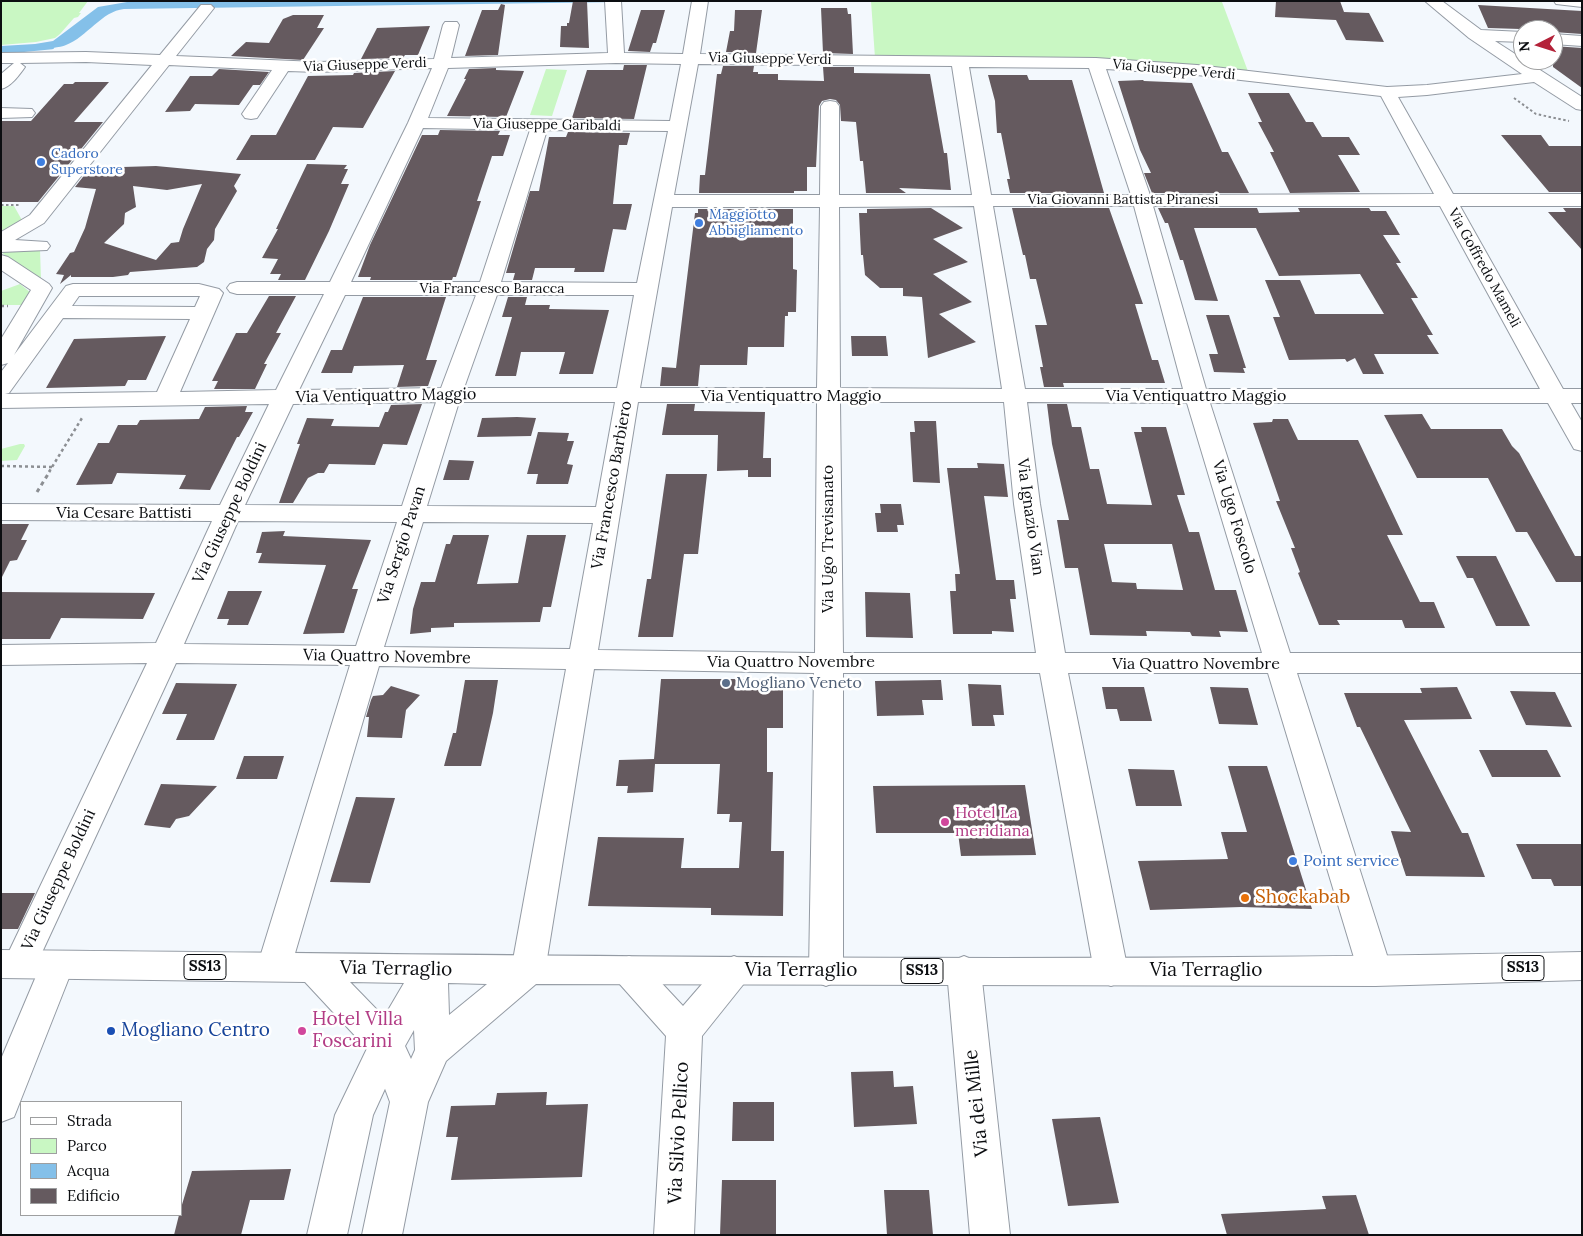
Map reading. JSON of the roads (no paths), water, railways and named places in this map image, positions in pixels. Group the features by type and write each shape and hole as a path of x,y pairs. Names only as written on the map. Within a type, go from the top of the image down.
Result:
{"street":[{"name":"Via Francesco Barbiero","path":"528,971 646,290 691,58 700,1"},
{"path":"1432,1 1475,35 1536,77 1582,105"},
{"path":"1561,1 1582,2"},
{"path":"612,2 616,58"},
{"path":"3,239 37,219 206,8"},
{"name":"Via Giuseppe Boldini","path":"10,964 166,653 228,514 418,123 441,62 451,24"},
{"path":"1475,35 1513,37"},
{"path":"1563,40 1582,41"},
{"name":"Via Giuseppe Verdi","path":"7,62 86,57 334,67 441,62 616,58 1096,63 1197,70 1387,92 1428,90 1536,77"},
{"path":"1,84 7,62"},
{"name":"Via Ignazio Vian","path":"960,62 1014,396 1027,504 1052,663 1111,971"},
{"name":"Via Ugo Foscolo","path":"1096,63 1142,200 1196,396 1375,971"},
{"path":"251,114 282,66"},
{"name":"Via Goffredo Mameli","path":"1387,92 1582,444"},
{"name":"Via Ugo Trevisanato","path":"826,971 829,663 827,397 830,106"},
{"path":"1,113 26,113"},
{"name":"Via Giuseppe Garibaldi","path":"418,123 677,126"},
{"name":"Via Sergio Pavan","path":"274,967 367,657 450,395 488,290 540,125"},
{"name":"Via Giovanni Battista Piranesi","path":"664,201 1582,200"},
{"path":"3,239 40,246"},
{"path":"1,261 42,288 7,363 1,388"},
{"name":"Via Francesco Baracca","path":"237,288 646,290"},
{"path":"7,363 56,312 204,313 165,399"},
{"name":"Via Ventiquattro Maggio","path":"1,401 450,395 827,397 1582,396"},
{"name":"Via Cesare Battisti","path":"1,512 607,515"},
{"name":"Via Quattro Novembre","path":"1,654 166,653 829,663 1582,663"},
{"name":"Via Terraglio","path":"10,964 528,971 1375,971 1582,966"},
{"path":"1,1105 57,965"},
{"path":"314,968 387,1045 409,1102"},
{"path":"430,969 433,1050"},
{"path":"327,1235 354,1115 387,1045 430,969"},
{"path":"382,1235 409,1102 433,1050 528,971"},
{"path":"629,971 684,1031 734,971"},
{"name":"Via dei Mille","path":"964,971 990,1235"},
{"name":"Via Silvio Pellico","path":"674,1235 684,1031"}],"water":[{"path":"691,1 124,9 109,14 66,45 44,49 1,51 1,46 53,41 98,7 127,2"}],"waterway":[{"path":"1,52 52,47"}],"place":[{"name":"Cadoro Superstore","path":"41,162"},
{"name":"Maggiotto Abbigliamento","path":"699,223"},
{"name":"Mogliano Veneto","path":"726,683"},
{"name":"Hotel La meridiana","path":"945,822"},
{"name":"Point service","path":"1293,861"},
{"name":"Shockabab","path":"1245,898"},
{"name":"Mogliano Centro","path":"111,1031"},
{"name":"Hotel Villa Foscarini","path":"302,1031"}]}
